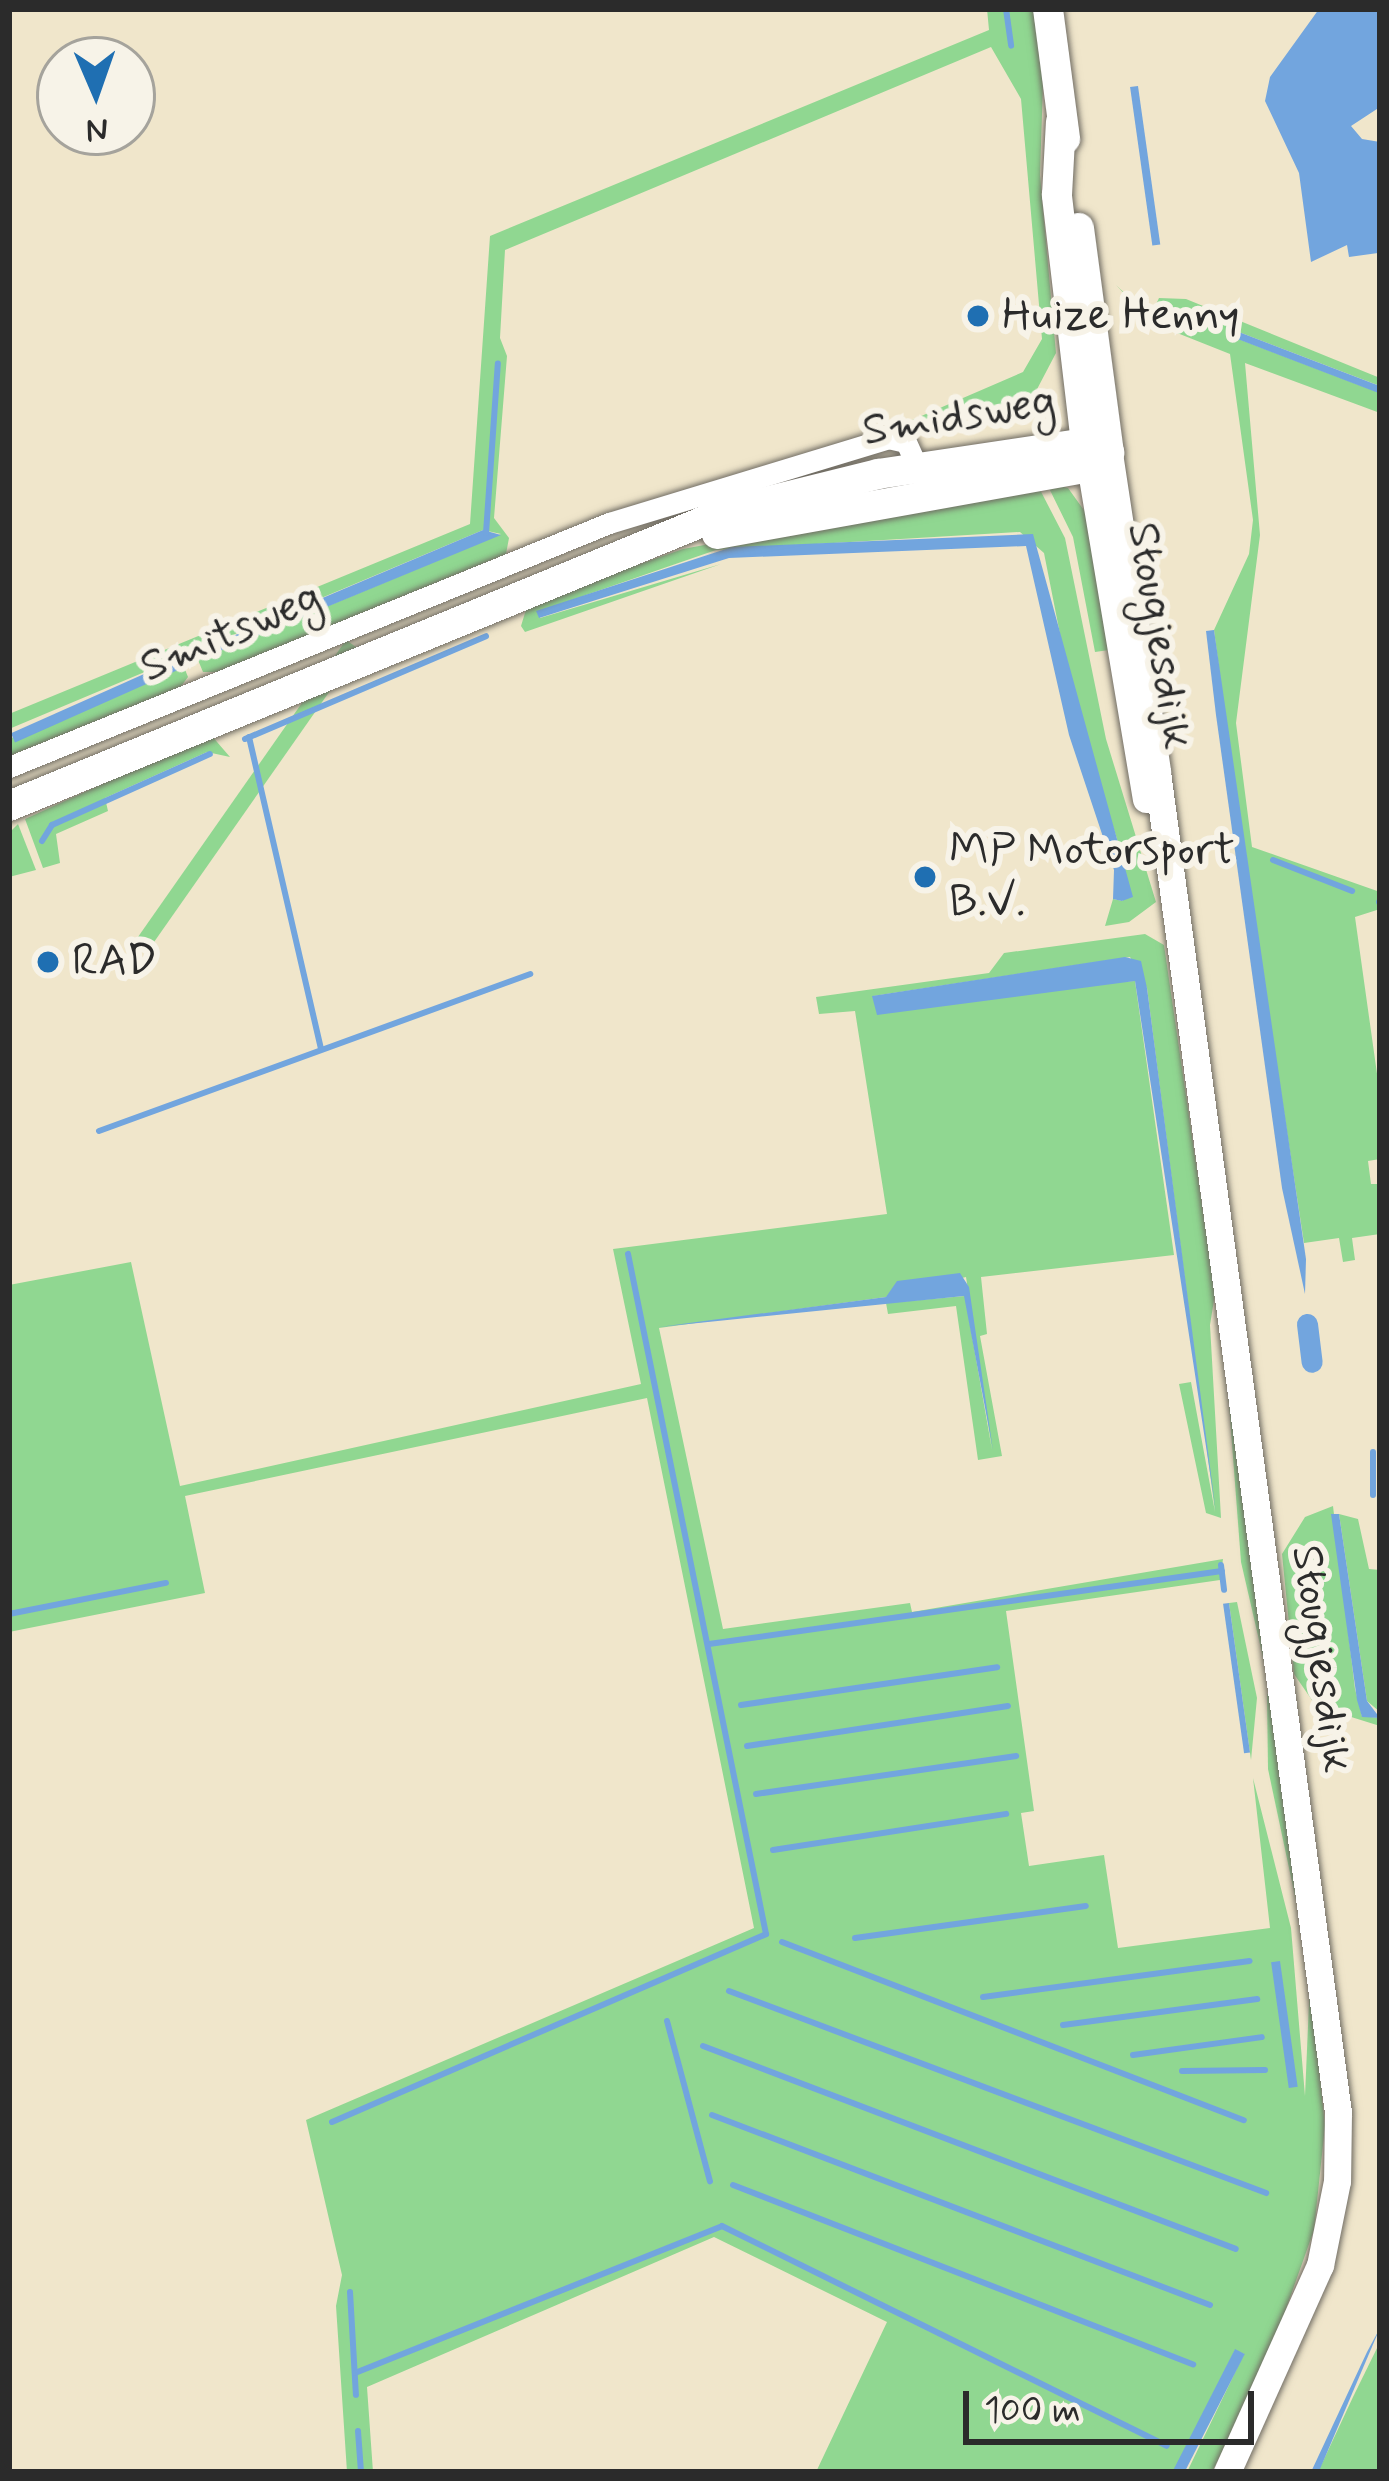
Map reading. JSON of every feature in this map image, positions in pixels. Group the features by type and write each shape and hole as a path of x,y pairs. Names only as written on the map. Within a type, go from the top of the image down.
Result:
{"main road":[{"path":"1048,9 1061,122 1057,195 1095,454"},
{"name":"Smidsweg","path":"9,806 751,504 1095,454"}],"street":[{"name":"Smitsweg","path":"9,766 482,570 609,523 888,438 906,442 922,480"},
{"name":"Stougjesdijk","path":"1095,454 1175,923 1339,2129 1335,2197 1315,2282 1227,2472"},
{"path":"482,570 496,605"}],"green space":[{"path":"987,9 1035,9 1043,84 1040,175 1056,353 1024,414 912,420 1023,372 1042,339 1021,99 991,47 505,250 500,338 507,356 494,518 509,538 506,554 219,672 203,672 198,660 501,534 483,530 9,729 9,714 470,524 490,236 989,30"},
{"path":"1116,285 1150,317 1159,298 1186,299 1380,378 1380,386 1231,329 1228,335 1380,393 1380,413 1245,363 1260,535 1236,723 1252,847 1380,892 1380,909 1355,917 1380,1095 1380,1159 1368,1161 1371,1184 1380,1184 1380,1234 1352,1238 1355,1260 1343,1262 1339,1238 1304,1243 1238,812 1214,630 1249,554 1253,520 1230,354 1152,323"},
{"path":"1036,482 1065,538 1106,739 1156,902 1129,922 1105,926 1113,899 1123,901 1117,839 1074,705 1044,553 1020,532 716,550 537,612 540,618 721,564 525,632 521,626 528,603 683,549"},
{"path":"1046,482 1068,488 1086,513 1109,650 1095,652 1073,537"},
{"path":"346,640 359,649 151,947 138,937"},
{"path":"184,667 188,677 179,689 9,756 9,739"},
{"path":"211,735 230,757 207,752 105,798 108,811 56,834 60,863 43,868 25,819"},
{"path":"18,824 36,870 9,877 9,833"},
{"path":"1145,934 1164,945 1215,1294 1210,1325 1221,1518 1206,1513 1179,1384 1191,1382 1215,1512 1147,988 1130,957 873,996 1135,981 1174,1255 981,1277 987,1334 980,1336 1002,1456 978,1460 956,1306 888,1314 886,1303 965,1296 992,1450 966,1277 886,1297 659,1328 723,1629 910,1603 912,1612 1223,1559 1220,1580 1006,1611 1034,1811 1021,1813 1029,1866 1104,1855 1118,1948 1270,1928 1253,1778 1291,1928 1305,2096 1310,1980 1325,2126 1314,2230 1270,2354 1212,2472 1187,2472 1244,2354 1235,2350 1175,2472 816,2472 887,2322 714,2237 367,2387 373,2472 347,2472 336,2306 342,2275 306,2120 754,1928 647,1398 185,1496 205,1593 9,1632 9,1285 131,1262 180,1486 641,1384 613,1249 887,1214 855,1011 819,1014 816,997 989,973 1004,953"},
{"path":"1228,1391 1265,1666 1241,1562"},
{"path":"1333,1506 1355,1689 1362,1716 1380,1718 1380,1726 1316,1706 1294,1674 1282,1554 1305,1517"},
{"path":"1339,1514 1358,1519 1369,1569 1380,1570 1380,1712 1367,1701"},
{"path":"1237,1602 1257,1698 1251,1760 1229,1603"},
{"path":"1267,1694 1271,1694 1296,1901 1268,1769"},
{"path":"1380,2342 1380,2472 1318,2472 1353,2397"}],"water":[{"path":"1319,9 1380,9 1380,107 1351,126 1362,139 1380,142 1380,262 1378,253 1349,257 1347,245 1311,262 1299,173 1265,101 1270,77"},
{"path":"1138,86 1160,244 1152,246 1130,87"},
{"path":"1231,329 1380,386 1378,393 1228,336"},
{"path":"483,530 501,535 198,660 195,652"},
{"path":"1033,534 1133,897 1122,901 1113,899 1114,870 1069,735 1026,546 729,558 539,618 536,611 732,547"},
{"path":"1214,630 1306,1259 1305,1294 1282,1188 1216,715 1206,631"},
{"path":"180,658 184,667 15,742 11,733"},
{"path":"1125,957 1141,961 1147,988 1216,1512 1135,981 877,1015 872,996"},
{"path":"960,1273 969,1287 993,1450 964,1296 659,1327 886,1297 897,1281"},
{"path":"1331,1514 1339,1514 1367,1701 1380,1718 1362,1717 1357,1700"},
{"path":"1229,1603 1250,1753 1244,1753 1223,1604"},
{"path":"1280,1961 1298,2087 1289,2088 1271,1962"},
{"path":"1380,2328 1320,2469 1311,2472 1367,2352"},
{"path":"1235,2349 1245,2354 1185,2472 1173,2471"}],"waterway":[{"path":"1006,9 1011,46"},
{"path":"486,533 498,363"},
{"path":"245,739 486,636"},
{"path":"249,737 321,1049"},
{"path":"42,841 52,825 210,754"},
{"path":"1273,860 1352,891"},
{"path":"99,1131 530,974"},
{"path":"332,2122 766,1934 628,1254"},
{"path":"1307,1324 1312,1362"},
{"path":"1373,1452 1373,1495"},
{"path":"1221,1565 1224,1590"},
{"path":"709,1644 1222,1571"},
{"path":"9,1614 166,1583"},
{"path":"741,1705 997,1667"},
{"path":"747,1746 1008,1706"},
{"path":"756,1794 1016,1756"},
{"path":"773,1850 1006,1814"},
{"path":"855,1938 1086,1906"},
{"path":"782,1942 1244,2120"},
{"path":"983,1997 1250,1961"},
{"path":"729,1991 1266,2193"},
{"path":"1063,2025 1257,1999"},
{"path":"667,2021 710,2181"},
{"path":"1133,2055 1262,2037"},
{"path":"703,2046 1236,2249"},
{"path":"1182,2071 1265,2070"},
{"path":"712,2115 1210,2305"},
{"path":"733,2185 1193,2364"},
{"path":"355,2373 722,2226 1167,2446"},
{"path":"350,2292 356,2395"},
{"path":"358,2431 361,2472"}],"place":[{"name":"Huize Henny","path":"978,316"},
{"name":"MP Motorsport B.V.","path":"925,877"},
{"name":"RAD","path":"48,962"}]}
